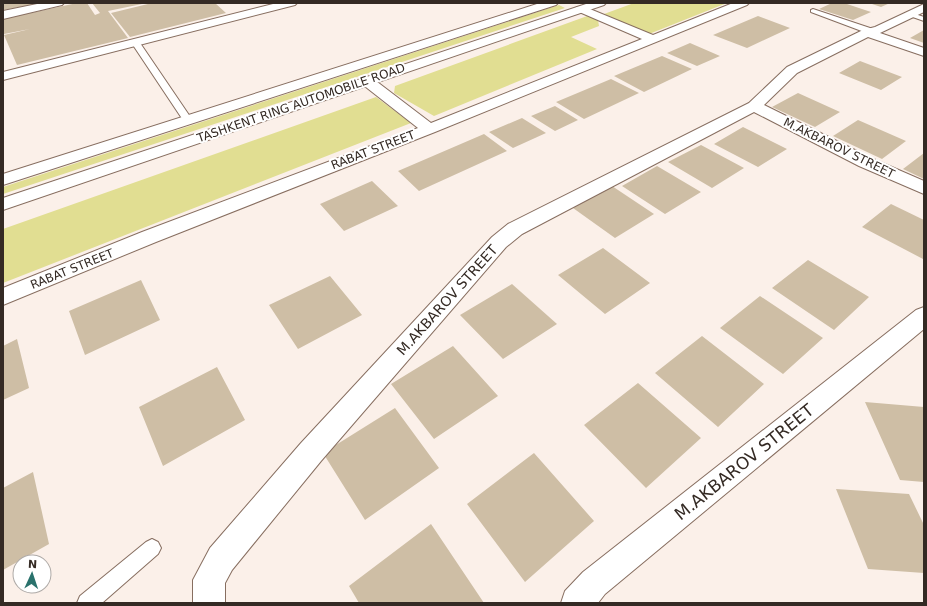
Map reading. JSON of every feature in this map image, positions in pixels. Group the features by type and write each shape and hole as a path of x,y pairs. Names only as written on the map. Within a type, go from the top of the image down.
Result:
{"main road":[{"path":"3,15 58,3"},
{"path":"3,76 291,3"},
{"name":"TASHKENT RING AUTOMOBILE ROAD","path":"3,180 552,3"},
{"name":"TASHKENT RING AUTOMOBILE ROAD","path":"3,204 600,3"},
{"name":"RABAT STREET","path":"3,297 149,237 429,129 743,3"},
{"name":"M.AKBAROV STREET","path":"209,591 221,559 311,452 499,242 515,229 754,106 792,70 868,32 879,30 924,7"},
{"path":"581,9 653,38"},
{"path":"868,32 924,52"},
{"path":"367,81 429,129"},
{"name":"M.AKBAROV STREET","path":"754,106 865,162 924,188"},
{"name":"M.AKBAROV STREET","path":"577,603 594,583 921,322"}],"lane":[{"path":"813,12 868,32"},
{"path":"910,14 924,19"},
{"path":"134,42 188,120"},
{"path":"87,603 152,548"}],"shaded area":[{"path":"634,3 727,3 649,34 604,14"},
{"path":"559,5 565,8 3,194 3,187"},
{"path":"590,15 598,20 599,26 571,37 597,49 434,116 394,93 395,86"},
{"path":"376,97 411,123 3,283 3,229"}],"building":[{"path":"3,3 36,3 36,4 3,10"},
{"path":"77,3 87,3 95,15 100,13 92,3 142,4 108,11 128,38 17,65 4,35 30,29 4,34 3,19"},
{"path":"152,3 215,3 226,13 130,37 111,13"},
{"path":"832,3 844,3 871,12 853,20 819,9"},
{"path":"869,3 890,3 881,7"},
{"path":"758,16 790,28 747,48 713,35"},
{"path":"924,30 924,43 910,38"},
{"path":"690,43 720,56 697,66 667,53"},
{"path":"662,56 692,69 644,92 614,76"},
{"path":"860,61 902,77 881,90 839,73"},
{"path":"611,79 639,93 584,119 556,102"},
{"path":"798,93 840,112 815,127 772,107"},
{"path":"555,106 578,120 555,131 531,116"},
{"path":"522,118 546,133 513,148 489,132"},
{"path":"858,120 906,141 882,159 833,136"},
{"path":"743,127 787,149 758,167 714,144"},
{"path":"484,134 507,151 419,191 398,171"},
{"path":"701,145 744,168 712,188 668,162"},
{"path":"924,153 924,179 903,169"},
{"path":"657,166 701,192 665,214 622,186"},
{"path":"372,181 398,206 344,231 320,204"},
{"path":"612,186 654,214 615,238 573,208"},
{"path":"891,204 924,220 923,259 862,227"},
{"path":"603,248 650,283 605,314 558,275"},
{"path":"808,260 869,297 834,330 772,288"},
{"path":"330,276 362,315 298,349 269,305"},
{"path":"141,280 160,320 85,355 69,311"},
{"path":"512,284 557,324 503,359 460,315"},
{"path":"760,296 823,338 783,374 720,328"},
{"path":"702,336 764,384 718,427 655,373"},
{"path":"17,339 29,388 3,400 3,346"},
{"path":"453,346 498,396 434,439 391,384"},
{"path":"217,367 245,420 163,466 139,407"},
{"path":"638,383 701,438 646,488 584,425"},
{"path":"865,402 924,407 924,482 900,480"},
{"path":"395,408 439,468 365,520 323,453"},
{"path":"534,453 594,521 525,582 467,504"},
{"path":"33,472 49,544 31,554 12,554 12,565 3,570 3,488"},
{"path":"836,489 909,494 924,525 924,573 868,569"},
{"path":"431,524 484,603 359,603 349,586"}]}
